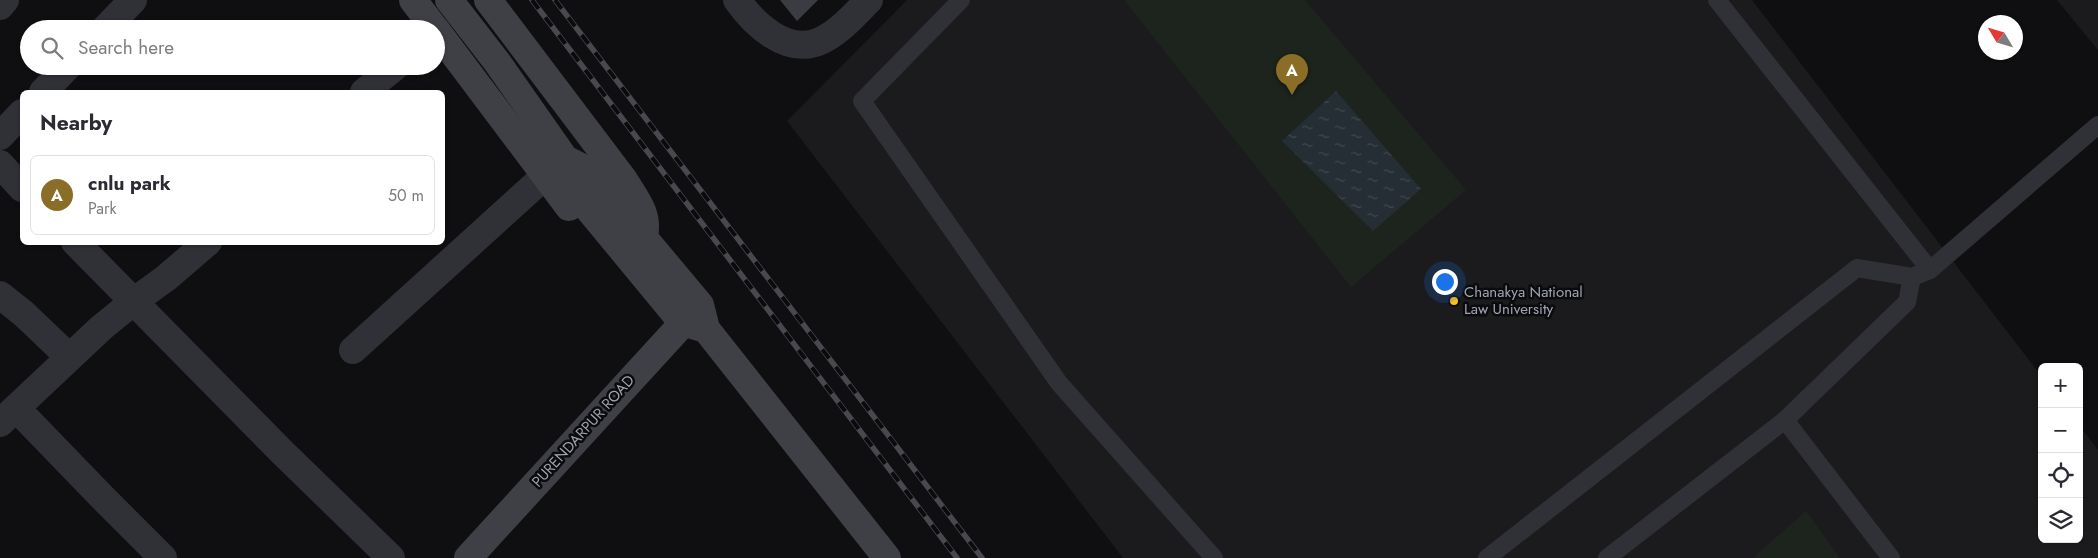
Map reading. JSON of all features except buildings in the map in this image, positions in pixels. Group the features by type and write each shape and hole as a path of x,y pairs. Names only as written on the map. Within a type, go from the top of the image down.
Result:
{"street":[{"path":"0,6 5,0"},
{"path":"114,20 133,0"},
{"path":"413,0 427,20"},
{"path":"450,0 496,62 555,167 574,214 589,223 597,208"},
{"path":"488,0 624,180 643,211 646,220 644,238"},
{"path":"737,0 763,29 791,44 817,42 845,24 869,0"},
{"path":"445,42 555,167 587,170 597,208 696,319 887,558"},
{"path":"45,90 59,75"},
{"path":"366,90 385,75"},
{"path":"0,136 20,115"},
{"path":"0,164 20,186"},
{"path":"353,350 555,167"},
{"path":"597,208 644,238 696,319"},
{"path":"78,245 391,558"},
{"path":"163,558 120,516 8,415 69,357 133,302 166,278 204,245"},
{"path":"0,295 24,314 69,357"},
{"name":"PURENDARPUR ROAD","path":"468,558 696,319"}],"lane":[{"path":"961,0 862,101 1059,383 1214,558"},
{"path":"1717,0 1930,270"},
{"path":"1487,558 1857,268 1912,277 1930,270 2098,125"},
{"path":"1608,558 1784,420 1907,302 1912,277"},
{"path":"1784,420 1891,558"}],"shaded area":[{"name":"Chanakya National Law University","path":"907,0 1752,0 2038,372 2038,543 2083,543 2083,430 2098,450 2098,558 1123,558 787,121"},
{"path":"1124,0 1305,0 1466,190 1351,287"},
{"path":"2057,0 2098,0 2098,50"},
{"path":"1806,511 1840,558 1753,558"}],"water":[{"path":"1336,91 1421,189 1373,231 1282,141"}],"railway":[{"path":"532,0 957,558"},
{"path":"555,0 982,558"}],"place":[{"name":"cnlu park","path":"1292,95"},
{"name":"Chanakya National Law University","path":"1454,301"}]}
